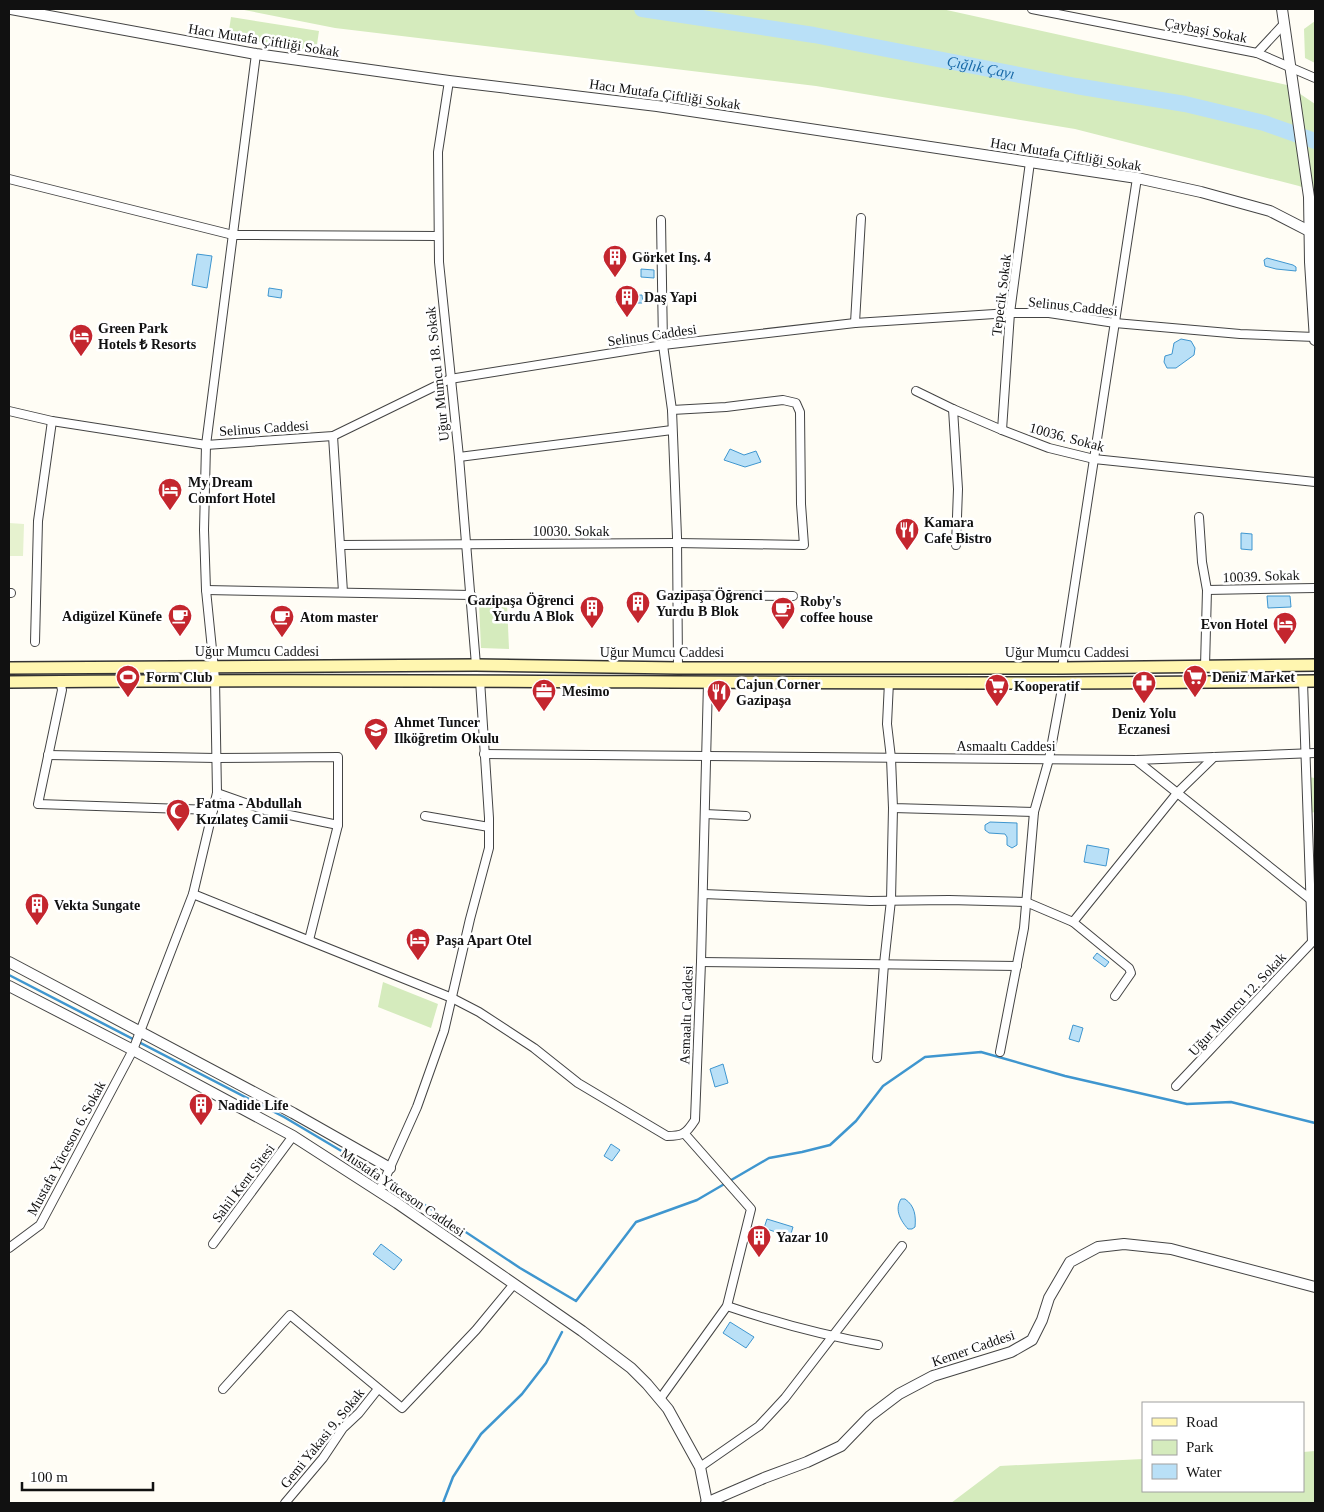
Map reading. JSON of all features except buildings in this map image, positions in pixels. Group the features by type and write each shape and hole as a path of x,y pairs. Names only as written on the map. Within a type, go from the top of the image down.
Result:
{"main road":[{"name":"Uğur Mumcu Caddesi","path":"9,668 476,665 678,668 1062,668 1315,665"},
{"path":"1061,683 1062,668"},
{"name":"Uğur Mumcu Caddesi","path":"9,682 214,679 1061,683 1315,681"}],"street":[{"name":"Hacı Mutafa Çiftliği Sokak","path":"11,9 256,54 449,81 657,106 1137,178 1201,192 1270,212 1309,231"},
{"name":"Çaybaşi Sokak","path":"1032,9 1257,53 1315,78"},
{"path":"1282,9 1309,197 1315,338"},
{"path":"1257,53 1283,25"},
{"name":"Mustafa Yüceson 6. Sokak","path":"9,1248 40,1225 136,1041 193,894 217,793 214,666 206,590 204,530 206,445 256,54"},
{"name":"Uğur Mumcu 18. Sokak","path":"449,81 438,152 439,262 459,457 476,665"},
{"name":"Tepecik Sokak","path":"1002,430 1010,313 1030,162"},
{"path":"1062,668 1137,178"},
{"path":"9,179 233,235 438,236"},
{"path":"855,323 861,218"},
{"path":"661,220 663,345 672,410 678,595 678,668"},
{"name":"Selinus Caddesi","path":"9,411 52,420 206,445 333,436 450,379 663,345 855,323 1010,313 1049,313 1115,323 1240,334 1315,338"},
{"name":"10036. Sokak","path":"916,391 1002,430 1049,448 1094,459 1315,482"},
{"name":"10030. Sokak","path":"340,545 676,543 804,545 801,504 800,412 796,403 788,400 726,407 672,410"},
{"path":"953,409 958,489 956,545"},
{"path":"35,642 38,521 52,420"},
{"path":"459,457 672,430"},
{"path":"333,436 343,592"},
{"path":"1199,517 1202,562 1207,590 1205,666"},
{"name":"10039. Sokak","path":"1207,590 1315,588"},
{"path":"206,590 471,595"},
{"path":"678,595 793,596"},
{"path":"379,1192 417,1107 444,1031 489,848 480,680"},
{"path":"60,681 62,690 38,804 213,810"},
{"name":"Asmaaltı Caddesi","path":"684,1134 695,1120 708,682"},
{"path":"877,1058 891,900 893,808 891,758 887,724 889,682"},
{"path":"1303,682 1310,899 1314,940"},
{"path":"1000,1052 1024,928 1034,812 1049,759 1062,694 1061,683"},
{"name":"Asmaaltı Caddesi","path":"484,754 1136,760 1315,753"},
{"path":"48,755 338,758 338,826 309,940"},
{"path":"1073,922 1178,792 1214,756"},
{"path":"1136,760 1310,899"},
{"path":"1306,773 1315,772"},
{"path":"217,793 265,810 338,826"},
{"path":"893,808 1034,812"},
{"path":"705,814 746,816"},
{"path":"425,816 489,827"},
{"path":"193,894 452,998 479,1012 534,1048 578,1083 667,1136 684,1134 751,1209 727,1306 660,1399"},
{"path":"703,894 1026,902 1073,922 1129,968 1131,973 1115,996"},
{"name":"Uğur Mumcu 12. Sokak","path":"1176,1086 1314,940"},
{"name":"Mustafa Yüceson Caddesi","path":"9,962 294,1136 514,1284 631,1368 668,1410 700,1467 706,1503"},
{"path":"701,962 1017,966"},
{"name":"Mustafa Yüceson Caddesi","path":"9,986 136,1041 190,1060 293,1113 388,1171"},
{"name":"Sahil Kent Sitesi","path":"213,1244 294,1136"},
{"name":"Kemer Caddesi","path":"706,1503 807,1462 841,1446 870,1416 899,1394 933,1376 1011,1352 1032,1340 1042,1320 1049,1298 1070,1262 1098,1247 1124,1244 1170,1249 1315,1287"},
{"path":"700,1467 759,1426 785,1398 902,1246"},
{"path":"223,1389 290,1316 402,1408 476,1330 514,1284"},
{"path":"727,1306 772,1321 832,1337 878,1344"},
{"name":"Gemi Yakasi 9. Sokak","path":"285,1503 323,1458 343,1428 359,1414 378,1389"}],"green space":[{"path":"239,9 942,9 1287,85 1315,104 1315,192 1299,186 1075,129 816,86 335,28"},
{"path":"231,17 319,31 316,51 228,37"},
{"path":"1315,21 1315,63 1305,58 1304,29"},
{"path":"9,523 24,524 23,556 9,556"},
{"path":"479,603 507,603 509,649 481,648"},
{"path":"1308,777 1315,778 1315,812 1310,813"},
{"path":"383,982 438,1004 431,1028 378,1007"},
{"path":"1315,1451 1315,1503 951,1503 1000,1466 1142,1459 1142,1492 1304,1492 1304,1452"}],"water":[{"path":"197,254 212,256 207,288 192,285"},
{"path":"1267,258 1293,265 1296,267 1296,271 1265,266 1264,260"},
{"path":"641,269 654,270 654,278 641,277"},
{"path":"269,288 282,290 281,298 268,296"},
{"path":"642,295 643,303 616,303 617,296"},
{"path":"1181,339 1191,341 1195,348 1194,355 1176,368 1167,368 1164,362 1165,356 1172,354 1174,343"},
{"path":"730,449 744,455 756,451 761,462 745,467 724,460"},
{"path":"1241,533 1252,534 1252,550 1241,549"},
{"path":"1267,596 1290,596 1291,607 1268,608"},
{"path":"990,822 1017,823 1017,845 1012,848 1007,845 1005,834 989,833 985,830 985,825"},
{"path":"1087,845 1109,849 1106,866 1084,862"},
{"path":"1097,953 1109,962 1105,967 1093,958"},
{"path":"1073,1025 1083,1028 1079,1042 1069,1039"},
{"path":"723,1064 728,1083 715,1087 710,1069"},
{"path":"611,1144 620,1150 612,1161 604,1156"},
{"path":"901,1199 905,1199 911,1205 914,1212 915,1227 912,1229 908,1229 899,1215 898,1207"},
{"path":"767,1219 793,1227 790,1237 764,1228"},
{"path":"381,1244 402,1260 394,1270 373,1254"},
{"path":"730,1322 754,1337 746,1348 723,1333"}],"waterway":[{"name":"Çığlık Çayı","path":"642,9 814,35 1076,86 1185,104 1264,123 1315,141"},
{"path":"9,975 284,1117 360,1162 520,1268 576,1301 636,1222 697,1200 769,1158 830,1145 856,1121 883,1086 925,1057 981,1052 1065,1076 1187,1104 1231,1102 1315,1123"},
{"path":"443,1503 453,1477 481,1434 522,1394 546,1363 562,1332"}],"place":[{"name":"Görket Inş. 4","path":"615,278"},
{"name":"Daş Yapi","path":"627,318"},
{"name":"Green Park Hotels ₺ Resorts","path":"81,357"},
{"name":"My Dream Comfort Hotel","path":"170,511"},
{"name":"Kamara Cafe Bistro","path":"907,551"},
{"name":"Gazipaşa Öğrenci Yurdu B Blok","path":"638,624"},
{"name":"Gazipaşa Öğrenci Yurdu A Blok","path":"592,629"},
{"name":"Roby's coffee house","path":"783,630"},
{"name":"Adigüzel Künefe","path":"180,637"},
{"name":"Atom master","path":"282,638"},
{"name":"Evon Hotel","path":"1285,645"},
{"name":"Form Club","path":"128,698"},
{"name":"Deniz Market","path":"1195,698"},
{"name":"Deniz Yolu Eczanesi","path":"1144,704"},
{"name":"Kooperatif","path":"997,707"},
{"name":"Mesimo","path":"544,712"},
{"name":"Cajun Corner Gazipaşa","path":"719,713"},
{"name":"Ahmet Tuncer Ilköğretim Okulu","path":"376,751"},
{"name":"Fatma - Abdullah Kızılateş Camii","path":"178,832"},
{"name":"Vekta Sungate","path":"37,926"},
{"name":"Paşa Apart Otel","path":"418,961"},
{"name":"Nadide Life","path":"201,1126"},
{"name":"Yazar 10","path":"759,1258"}]}
